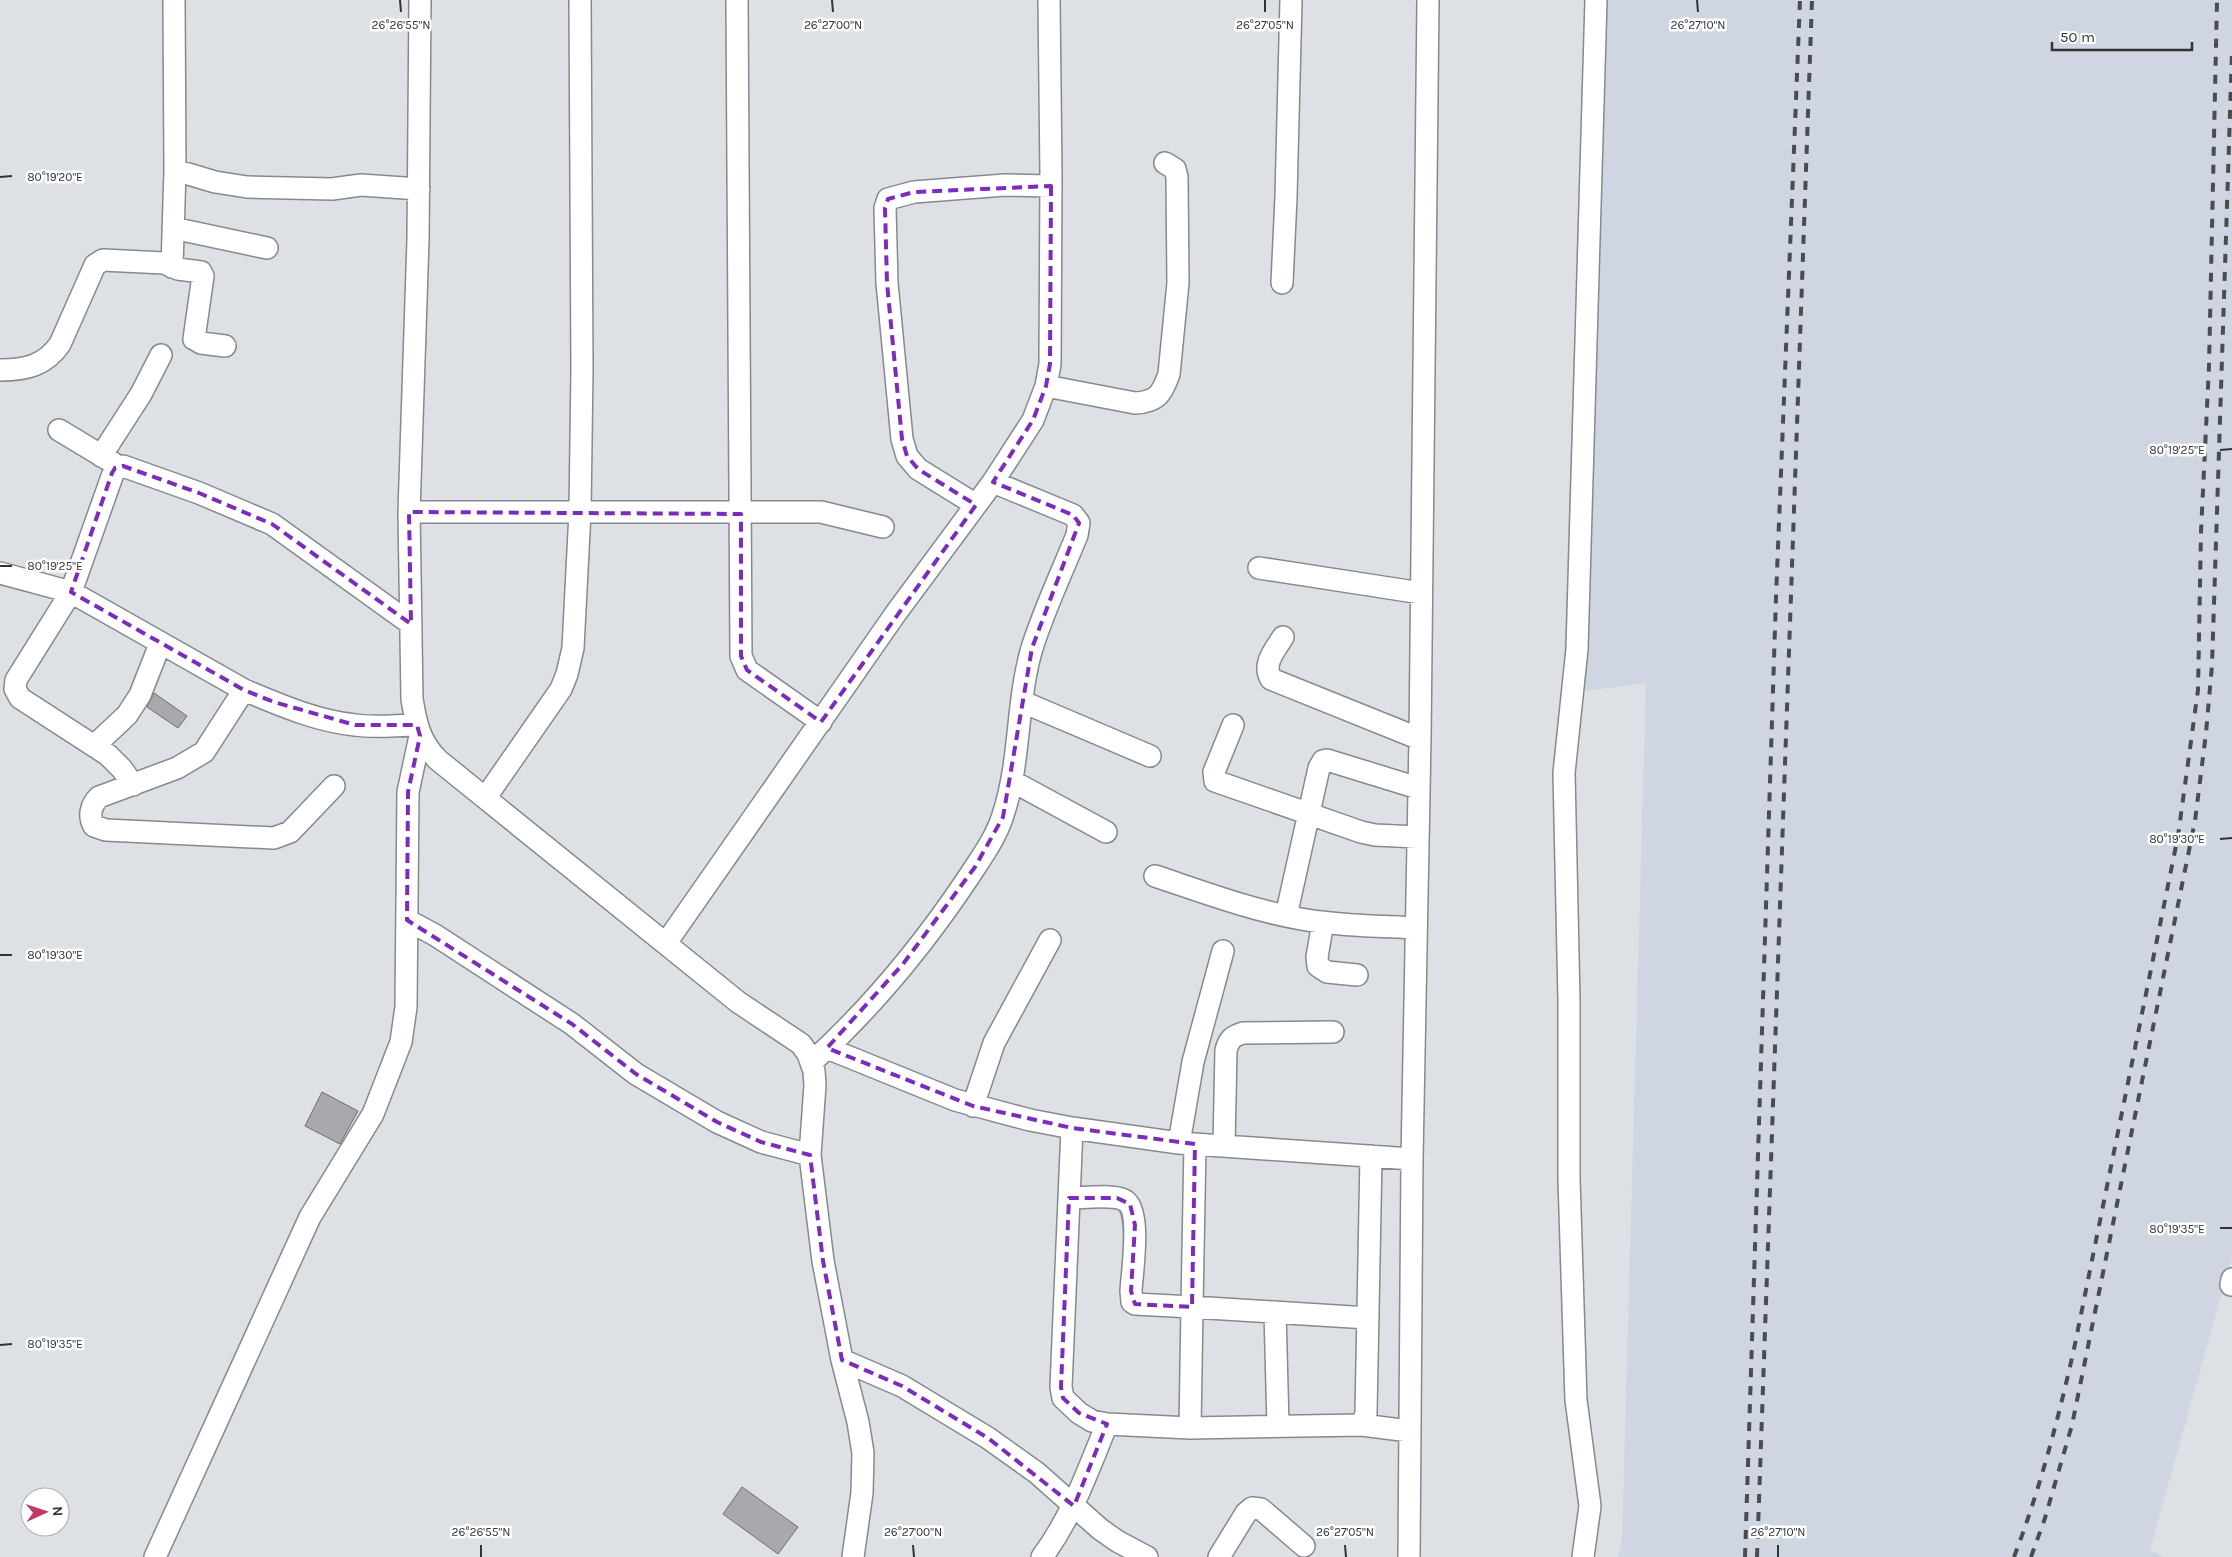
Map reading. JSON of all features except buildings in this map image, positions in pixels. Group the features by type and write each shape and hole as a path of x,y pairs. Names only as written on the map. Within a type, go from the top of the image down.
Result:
{"street":[{"path":"172,267 175,170 174,0"},
{"path":"420,0 419,189 409,512 412,699 418,730 427,749 438,760 738,1002 819,1055 973,1106 1072,1128 1187,1143 1412,1159"},
{"path":"486,797 550,707 568,674 573,648 580,512 582,330 580,0"},
{"path":"736,0 740,656 748,670 821,722"},
{"path":"666,944 896,613 993,482 1033,420 1046,386 1050,364 1049,0"},
{"path":"1282,283 1286,206 1291,0"},
{"path":"1409,1557 1412,1159 1420,739 1428,0"},
{"path":"1583,1557 1590,1506 1576,1400 1569,1179 1569,1000 1564,773 1577,649 1596,0"},
{"path":"1046,386 1135,403 1148,403 1156,398 1164,389 1169,374 1178,282 1177,178 1175,169 1165,163"},
{"path":"175,170 230,185 265,188 332,189 361,185 419,189"},
{"path":"976,505 918,469 907,456 902,439 888,283 885,208 888,199 914,192 1005,185 1051,186"},
{"path":"173,228 267,248"},
{"path":"0,370 32,367 53,354 60,344 95,265 109,260 164,262 172,267 198,271 202,274 194,339 201,343 225,346"},
{"path":"110,461 161,355"},
{"path":"59,430 110,461 199,493 272,524 411,624"},
{"path":"110,461 115,468 71,592 16,680 15,689 20,698 116,762 133,785"},
{"path":"853,1557 862,1493 863,1453 858,1422 842,1360 823,1261 810,1155 815,1085 819,1055 903,964 955,897 996,833 1003,817 1012,781 1032,648 1077,536 1079,523 1073,515 993,482"},
{"path":"409,512 740,514 821,512 884,527"},
{"path":"1260,568 1421,593"},
{"path":"0,573 71,592 244,690 308,715 355,725 418,730"},
{"path":"1283,637 1267,668 1271,679 1420,739"},
{"path":"94,746 127,715 140,695 160,644"},
{"path":"244,690 204,752 177,768 107,794 96,801 92,808 91,817 94,826 106,830 274,838 290,832 334,786"},
{"path":"1023,702 1150,756"},
{"path":"1232,725 1214,772 1215,781 1309,813 1346,828 1375,835 1417,837"},
{"path":"155,1557 310,1217 373,1114 401,1042 406,1007 408,792 418,730"},
{"path":"1286,916 1319,768 1323,760 1418,788"},
{"path":"1012,781 1106,832"},
{"path":"1155,876 1258,910 1286,916 1323,922 1416,928"},
{"path":"407,920 435,935 572,1024 636,1074 717,1122 761,1142 810,1155"},
{"path":"1323,922 1317,957 1318,966 1327,972 1357,975"},
{"path":"973,1106 994,1042 1050,940"},
{"path":"1190,1428 1192,1307 1187,1143 1193,1062 1223,951"},
{"path":"1224,1146 1226,1050 1228,1042 1233,1036 1243,1033 1333,1032"},
{"path":"1072,1128 1061,1387 1063,1398 1079,1413 1092,1421 1107,1424 1190,1428 1362,1424 1409,1431"},
{"path":"1362,1424 1366,1413 1371,1156"},
{"path":"1069,1198 1117,1198 1125,1200 1130,1204 1134,1225 1130,1291 1132,1302 1135,1304 1368,1318"},
{"path":"1276,1312 1278,1425"},
{"path":"842,1360 902,1386 988,1438 1037,1473 1117,1541 1148,1557"},
{"path":"1042,1557 1056,1538 1074,1506 1107,1424"},
{"path":"1219,1557 1246,1513 1252,1508 1261,1509 1304,1546"}],"highlighted area":[{"path":"1051,186 1050,364 1046,386 1033,420 993,482 1073,515 1079,523 1032,648 1003,817 975,867 903,964 827,1048 973,1106 1072,1128 1195,1144 1192,1307 1135,1304 1131,1291 1135,1225 1130,1204 1117,1198 1069,1198 1061,1387 1063,1398 1079,1413 1107,1424 1074,1506 988,1438 902,1386 842,1360 823,1261 810,1155 761,1142 717,1122 636,1074 572,1024 407,920 408,792 420,736 417,725 355,725 274,702 244,690 71,592 112,473 115,468 123,466 199,493 272,524 411,624 409,512 741,514 741,656 747,670 821,722 976,505 918,469 907,456 902,439 887,283 885,208 888,199 914,192"}],"shaded area":[{"path":"1585,0 2232,0 2232,1257 2150,1549 2163,1557 1618,1557 1622,1540 1646,683 1563,694"}],"railway":[{"path":"1745,1557 1776,597 1800,0"},
{"path":"1757,1557 1812,0"},
{"path":"2014,1557 2048,1454 2074,1349 2178,836 2198,690 2201,532 2209,366 2217,0"},
{"path":"2031,1557 2045,1518 2072,1425 2195,821 2212,665 2232,52"}]}
